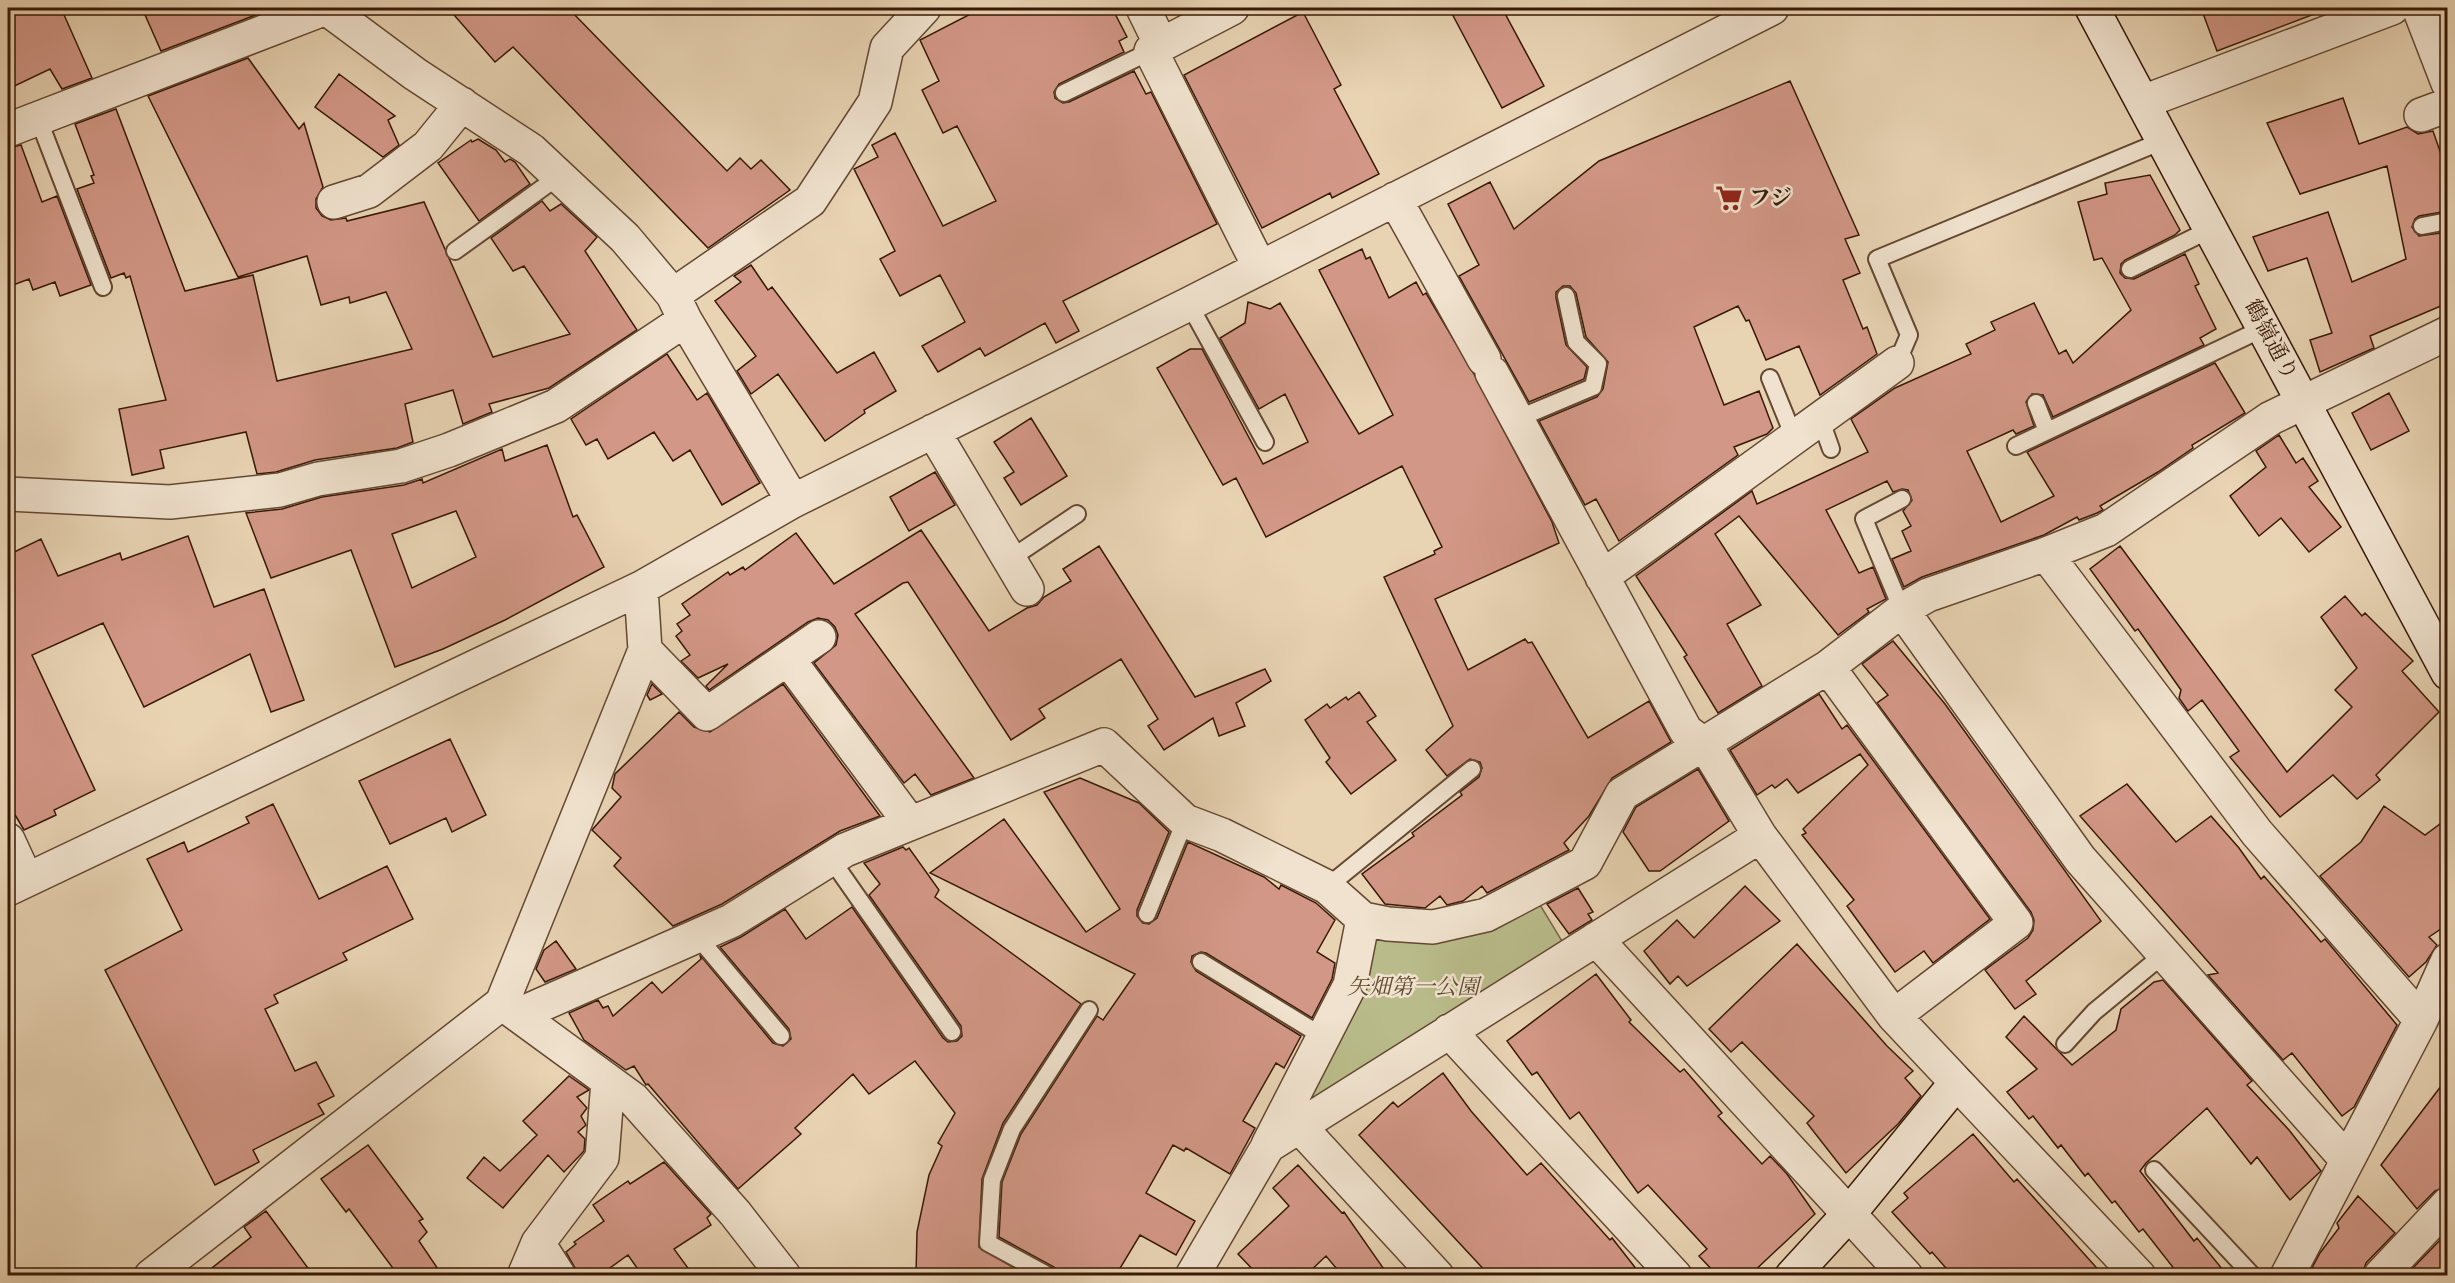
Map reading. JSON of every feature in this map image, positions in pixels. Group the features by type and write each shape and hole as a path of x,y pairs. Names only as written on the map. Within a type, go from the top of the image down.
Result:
{"street":[{"path":"8,130 326,8 531,150 625,237 679,307 793,501"},
{"path":"8,494 170,502 280,490 318,479 400,466 448,450 556,406 810,201 875,102 887,48 924,8"},
{"path":"1143,8 1156,48 1260,268"},
{"path":"1156,48 1232,8"},
{"path":"8,840 17,884 641,588 793,501 1189,304 1772,8"},
{"name":"鶴嶺通り","path":"2092,8 2448,674"},
{"path":"2143,102 2392,8"},
{"path":"2419,8 2448,83"},
{"path":"334,202 369,191 428,146 462,104"},
{"path":"1395,198 1686,731 1705,745 1760,836 1894,1016 2139,1275"},
{"path":"151,1275 510,1009 731,921 845,850 1104,745 1185,821 1222,835 1327,887 1364,919 1388,924 1433,927 1486,915 1585,863 1622,794 1705,745 1828,667 1902,610 1928,595 2046,554 2106,530 2271,418 2448,333"},
{"path":"1602,577 1897,363"},
{"path":"933,431 1028,589"},
{"path":"2046,554 2257,833 2421,1020"},
{"path":"510,1009 645,650 641,588"},
{"path":"1902,610 2080,859 2347,1160"},
{"path":"645,650 707,714 819,637"},
{"path":"788,659 910,824"},
{"path":"1828,667 2016,923 1894,1016"},
{"path":"1268,1146 1760,836"},
{"path":"1195,1274 1268,1146 1322,1036 1350,985 1364,919"},
{"path":"1596,939 1848,1215 1906,1275"},
{"path":"2287,1275 2421,1020 2448,960"},
{"path":"510,1009 633,1099 735,1213 784,1275"},
{"path":"1449,1031 1675,1275"},
{"path":"524,1275 538,1242 602,1158 608,1081"},
{"path":"1792,1275 1848,1215 1956,1083"},
{"path":"1299,1126 1437,1275"},
{"path":"2379,1275 2448,1204"},
{"path":"538,1242 559,1275"}],"lane":[{"path":"1064,93 1156,48"},
{"path":"38,118 103,287"},
{"path":"1897,363 1909,335 1877,259 2162,141"},
{"path":"455,251 559,176"},
{"path":"2422,226 2448,221"},
{"path":"2130,269 2211,229"},
{"path":"1516,419 1593,387 1598,364 1576,342 1566,296"},
{"path":"1189,304 1265,442"},
{"path":"2016,446 2264,328"},
{"path":"1770,378 1794,437"},
{"path":"2036,403 2047,431"},
{"path":"1820,418 1831,449"},
{"path":"1902,499 1864,519 1902,610"},
{"path":"1010,559 1077,514"},
{"path":"1327,887 1472,769"},
{"path":"1147,914 1185,821"},
{"path":"831,859 952,1032"},
{"path":"697,936 781,1036"},
{"path":"2065,1044 2094,1012 2164,954"},
{"path":"1201,962 1322,1036"},
{"path":"1049,1275 988,1244 992,1180 1012,1129 1089,1010"},
{"path":"2154,1170 2253,1275"}],"green space":[{"name":"矢畑第一公園","path":"1537,900 1565,946 1288,1121 1376,934"}],"building":[{"path":"8,8 61,8 92,78 62,89 50,69 8,89"},
{"path":"142,8 268,8 261,13 161,51"},
{"path":"448,8 568,8 727,171 740,158 751,169 761,160 790,190 708,248 513,47 495,62"},
{"path":"982,8 1112,8 1127,37 1119,41 1124,52 1059,84 1054,92 1055,98 1063,103 1069,102 1134,71 1146,94 1151,92 1217,224 1063,301 1079,331 1056,343 1045,323 985,356 980,348 938,372 922,346 965,322 940,275 900,296 880,259 895,251 854,169 878,157 872,145 895,133 943,226 996,201 957,126 943,133 922,90 939,81 920,40"},
{"path":"1449,8 1502,8 1544,86 1502,108"},
{"path":"2201,8 2325,8 2325,10 2217,51"},
{"path":"1303,12 1341,85 1334,89 1379,174 1332,198 1330,193 1262,228 1184,75"},
{"path":"248,58 299,129 304,123 323,187 316,199 316,208 322,216 331,220 346,218 347,221 424,202 493,357 570,334 524,266 513,271 491,238 542,201 550,211 561,204 597,237 585,251 637,330 549,388 489,404 492,412 463,424 453,390 405,404 413,442 397,448 315,460 276,472 257,474 246,432 160,450 164,468 132,475 119,409 166,400 130,276 126,278 124,273 111,278 77,189 94,183 91,176 94,175 75,124 116,109 185,291 253,275 277,381 412,349 386,292 350,303 349,297 321,305 307,256 238,277 148,96"},
{"path":"339,74 395,116 388,120 399,145 383,157 315,107"},
{"path":"1790,81 1859,235 1845,239 1860,273 1843,280 1863,329 1867,327 1877,354 1820,395 1799,346 1766,360 1749,320 1746,321 1738,306 1694,327 1724,405 1759,391 1773,428 1767,434 1734,447 1738,455 1619,541 1596,499 1585,505 1539,421 1597,397 1603,389 1608,362 1586,337 1576,293 1570,286 1563,286 1556,292 1556,298 1566,345 1587,367 1584,379 1529,402 1459,276 1479,265 1448,204 1490,182 1514,229 1599,161"},
{"path":"2343,98 2359,144 2407,127 2418,134 2433,131 2442,157 2448,156 2448,211 2419,216 2412,227 2419,236 2448,232 2448,303 2370,336 2374,348 2320,372 2310,340 2332,333 2307,258 2268,271 2253,237 2328,212 2352,282 2406,259 2387,166 2300,194 2267,123"},
{"path":"478,139 496,150 505,162 510,159 515,162 530,184 479,221 438,163 471,140 472,142"},
{"path":"21,145 42,202 57,196 91,285 60,296 55,282 33,290 29,279 8,287 8,148"},
{"path":"2150,175 2180,230 2175,235 2125,260 2121,264 2120,273 2125,278 2134,279 2185,254 2199,284 2195,286 2216,329 2200,338 2204,345 2053,417 2043,395 2032,394 2026,402 2034,426 2016,434 2013,430 1967,451 2001,522 2054,496 2027,452 2215,363 2245,413 2192,445 2193,448 2158,472 2100,506 2103,510 2079,520 2077,517 2044,535 1922,577 1904,587 1892,559 1911,551 1902,531 1911,526 1903,511 1912,500 1908,490 1893,492 1887,481 1826,510 1859,573 1873,567 1886,599 1867,609 1869,612 1838,635 1739,516 1715,534 1761,605 1727,624 1762,686 1718,713 1684,657 1687,655 1636,576 1752,491 1757,504 1868,452 1851,419 1895,388 1971,354 1966,344 1995,330 1991,322 2034,303 2059,354 2066,350 2073,363 2131,310 2102,258 2094,260 2078,202 2107,194 2105,183"},
{"path":"1362,249 1366,259 1370,257 1389,298 1416,282 1423,295 1426,293 1474,374 1552,522 1559,543 1435,599 1468,670 1525,639 1528,643 1532,642 1588,738 1649,701 1671,742 1612,778 1589,816 1564,843 1569,850 1487,893 1482,886 1463,901 1447,905 1440,896 1425,908 1385,904 1362,874 1414,836 1412,833 1462,795 1460,792 1479,777 1482,768 1480,762 1470,759 1447,776 1426,750 1453,726 1384,577 1435,554 1434,551 1442,547 1402,466 1266,537 1236,478 1223,485 1157,368 1190,349 1202,349 1263,464 1308,442 1285,394 1259,409 1220,338 1245,323 1248,302 1270,309 1280,303 1359,434 1393,415 1319,270"},
{"path":"751,265 768,290 772,287 837,373 874,352 896,391 864,410 865,413 825,441 778,374 751,394 737,371 756,356 715,301 741,282 734,276"},
{"path":"667,354 697,400 707,393 760,483 722,505 690,450 673,461 654,432 608,459 597,439 586,445 571,419"},
{"path":"2389,393 2409,431 2371,450 2352,413"},
{"path":"1031,418 1067,476 1021,505 1004,478 1014,472 994,442"},
{"path":"2279,435 2296,463 2303,458 2318,481 2309,487 2341,527 2309,552 2281,518 2259,536 2230,496 2266,467 2256,451"},
{"path":"547,445 573,517 577,515 604,567 505,620 443,649 395,667 351,550 271,578 246,513 282,509 322,497 404,485 422,479 423,483 502,449 505,461","holes":["456,511 476,557 412,588 392,534"]},
{"path":"935,472 955,505 909,531 890,497"},
{"path":"921,530 989,631 1027,608 1037,605 1044,597 1071,581 1063,569 1099,546 1195,697 1265,669 1271,681 1236,703 1245,726 1219,736 1213,718 1164,750 1148,726 1158,719 1121,659 1039,709 1045,718 1011,740 908,582 903,583 855,614 974,778 931,795 915,774 904,783 814,663 836,645 838,635 835,627 828,620 818,618 808,622 709,690 706,686 728,664 698,678 681,661 690,655 676,636 682,631 677,624 690,615 682,604 728,572 730,575 743,567 745,570 796,533 834,584"},
{"path":"188,536 214,607 264,589 304,700 271,712 250,654 144,707 103,623 32,655 95,790 54,810 56,815 24,830 8,803 8,555 41,539 58,576 120,553 122,560"},
{"path":"2120,546 2287,772 2352,707 2335,690 2357,668 2321,617 2345,596 2362,616 2365,613 2413,661 2402,671 2439,712 2376,775 2380,780 2357,799 2333,775 2280,817 2230,757 2239,751 2202,700 2188,711 2179,698 2181,690 2138,629 2135,631 2090,569"},
{"path":"1893,641 1945,704 2101,921 2026,981 2036,994 2015,1009 1985,970 2028,938 2033,930 2034,920 2031,912 1877,703 1888,695 1862,664"},
{"path":"652,684 662,694 650,700 647,695"},
{"path":"783,684 880,816 840,831 722,904 673,926 614,866 621,858 592,830 621,797 612,788 615,774 679,712 694,727 710,732"},
{"path":"1359,692 1376,716 1367,722 1396,760 1351,794 1326,762 1330,758 1305,720 1327,704 1330,708 1346,697 1348,700"},
{"path":"1819,694 1842,729 1847,725 1990,919 1933,963 1924,951 1895,972 1847,906 1854,900 1802,835 1806,833 1803,829 1868,765 1860,754 1798,793 1787,779 1775,788 1772,785 1757,795 1730,750"},
{"path":"450,739 486,815 452,832 446,818 390,844 359,781"},
{"path":"1698,769 1729,821 1660,871 1649,871 1623,832 1636,807"},
{"path":"1080,778 1139,803 1169,832 1137,910 1137,916 1143,923 1149,924 1157,918 1188,842 1264,877 1279,889 1281,885 1316,903 1335,920 1317,952 1335,963 1332,979 1312,1018 1206,953 1201,952 1192,956 1191,962 1196,971 1301,1036 1284,1068 1276,1063 1243,1121 1255,1128 1230,1174 1186,1148 1184,1151 1173,1145 1146,1193 1195,1221 1176,1255 1140,1235 1116,1275 1059,1275 1054,1267 999,1237 1002,1182 1021,1134 1097,1016 1103,1020 1135,974 930,873 1004,819 1086,932 1120,909 1044,792"},
{"path":"2127,784 2176,842 2211,816 2239,848 2261,879 2264,876 2321,942 2325,939 2397,1025 2354,1107 2342,1116 2292,1053 2283,1060 2208,975 2218,973 2080,816"},
{"path":"273,804 319,899 387,866 413,919 343,953 347,960 274,995 278,1003 265,1009 295,1071 316,1062 334,1096 318,1104 324,1114 253,1150 259,1162 215,1185 105,970 182,930 147,859 184,842 188,852 249,823 246,817"},
{"path":"2384,806 2425,835 2448,818 2448,924 2429,937 2437,945 2426,962 2409,977 2320,876 2361,842"},
{"path":"903,847 906,850 909,848 939,890 935,897 1081,1004 1003,1123 982,1179 979,1247 1026,1275 916,1275 917,1232 929,1175 942,1146 938,1143 955,1113 915,1061 869,1094 853,1074 795,1128 801,1134 738,1189 648,1084 646,1085 634,1066 626,1070 584,1040 569,1013 598,1000 603,1008 608,1006 613,1016 652,982 662,993 701,959 700,955 773,1043 783,1046 791,1039 789,1029 720,947 741,937 785,909 806,939 852,907 943,1038 948,1042 957,1041 962,1036 961,1026 869,895 880,884 864,863"},
{"path":"1745,886 1780,921 1687,986 1678,976 1670,984 1644,951 1677,920 1694,938"},
{"path":"1578,888 1593,912 1588,914 1592,920 1569,934 1547,904"},
{"path":"556,941 576,969 545,982 536,969 544,950"},
{"path":"1797,944 1887,1046 1913,1071 1905,1078 1921,1096 1898,1124 1846,1173 1807,1123 1814,1116 1742,1042 1731,1052 1709,1029"},
{"path":"1596,974 1631,1020 1629,1022 1680,1072 1684,1069 1722,1113 1718,1116 1762,1164 1770,1156 1787,1174 1815,1214 1750,1275 1717,1275 1699,1256 1707,1249 1648,1185 1638,1193 1579,1112 1570,1119 1537,1072 1532,1075 1507,1041"},
{"path":"2163,980 2252,1081 2247,1085 2289,1130 2321,1171 2290,1200 2257,1157 2251,1164 2207,1108 2146,1163 2140,1171 2194,1241 2197,1238 2227,1275 2179,1275 2143,1229 2139,1232 2115,1201 2112,1203 2088,1173 2085,1176 2061,1145 2058,1148 2033,1116 2029,1119 2007,1092 2037,1069 2006,1037 2024,1016 2072,1065 2116,1030 2121,1009 2154,982"},
{"path":"1443,1073 1471,1111 1527,1175 1541,1163 1610,1240 1612,1238 1641,1275 1489,1275 1359,1135 1393,1102 1398,1107"},
{"path":"569,1076 589,1090 577,1097 587,1108 581,1116 586,1125 578,1132 585,1139 584,1151 564,1172 548,1155 503,1208 467,1178 484,1157 500,1171 537,1135 523,1121"},
{"path":"2448,1077 2448,1186 2435,1191 2417,1209 2381,1165"},
{"path":"1973,1134 2014,1182 2017,1179 2103,1275 1952,1275 1932,1252 1930,1254 1892,1212 1908,1198 1904,1193"},
{"path":"368,1145 423,1219 419,1221 427,1232 419,1241 442,1275 398,1275 349,1209 346,1212 321,1179"},
{"path":"664,1162 711,1214 707,1218 711,1225 674,1249 693,1275 642,1275 628,1255 600,1275 579,1275 566,1252 576,1244 574,1242 604,1221 593,1205 628,1181 630,1184"},
{"path":"1298,1165 1342,1213 1344,1212 1388,1275 1342,1275 1326,1256 1306,1275 1258,1275 1238,1254 1289,1206 1273,1188"},
{"path":"2358,1196 2395,1233 2366,1263 2362,1275 2308,1275 2320,1253 2339,1228 2337,1223"},
{"path":"266,1211 313,1275 203,1275 251,1237 244,1227"},
{"path":"2448,1232 2448,1275 2406,1275"}],"place":[{"name":"フジ","path":"1729,198"}]}
